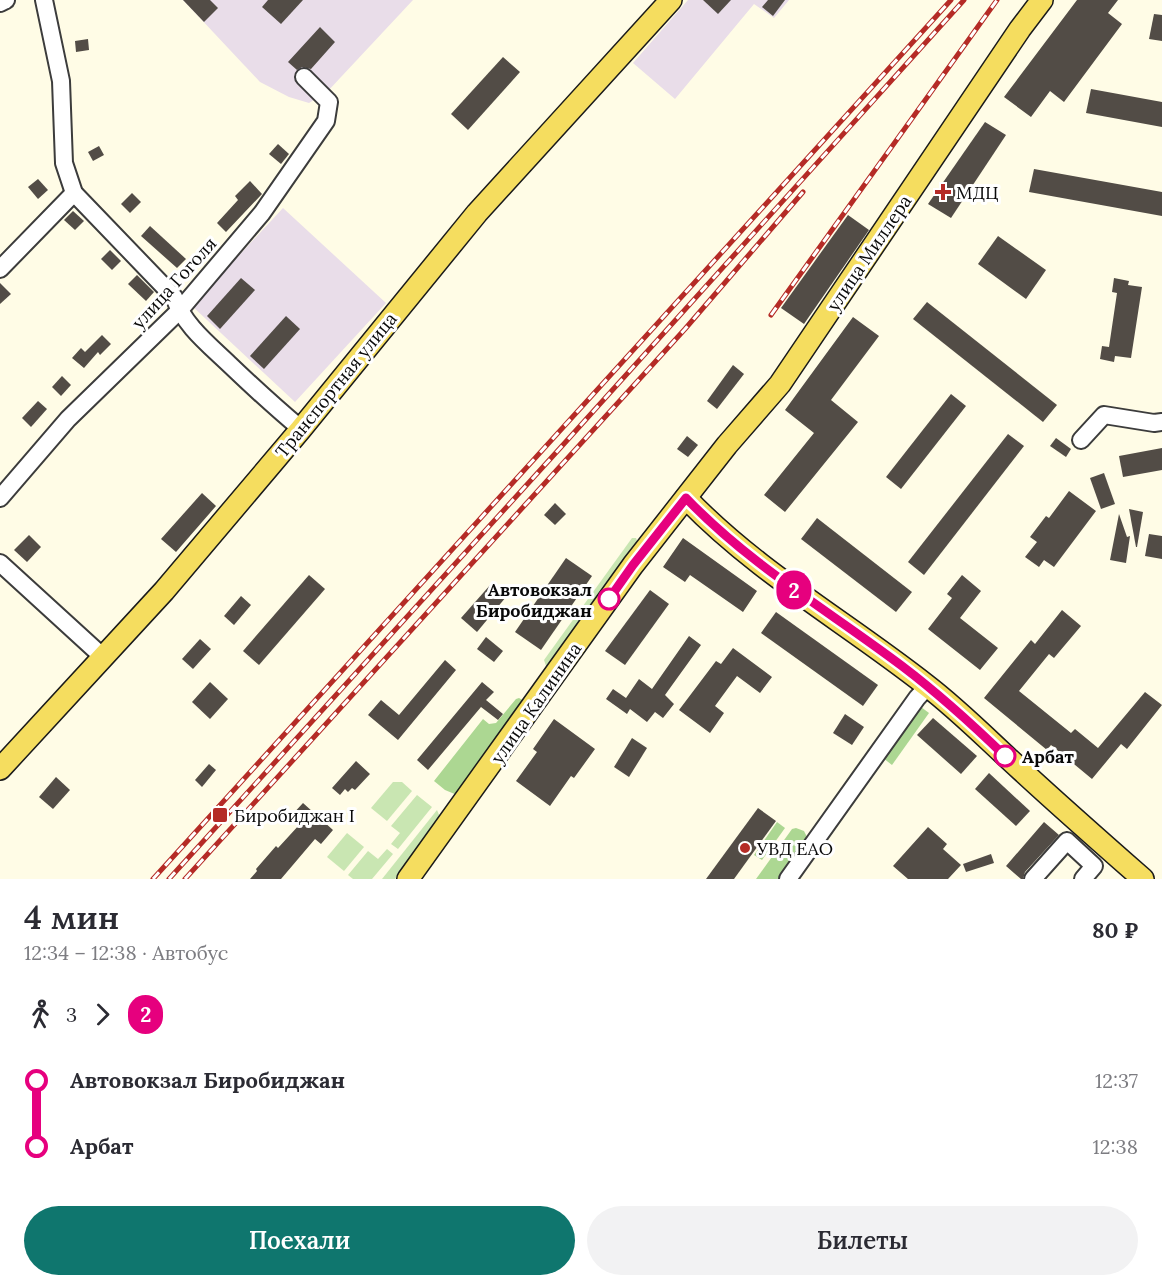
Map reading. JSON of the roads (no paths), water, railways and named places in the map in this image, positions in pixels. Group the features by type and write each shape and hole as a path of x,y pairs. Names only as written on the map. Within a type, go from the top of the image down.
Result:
{"main road":[{"name":"Транспортная улица","path":"0,769 164,591 301,429 477,213 670,0"},
{"name":"улица Миллера","path":"686,498 780,384 1020,28 1042,0"},
{"path":"686,498 710,523 768,572 928,686 964,716 1019,769 1143,879"},
{"name":"улица Калинина","path":"408,879 633,565 686,498"}],"street":[{"path":"0,3 6,0"},
{"path":"44,0 61,81 64,163 74,193 174,297 179,311 193,330 301,429"},
{"name":"улица Гоголя","path":"0,498 68,419 179,311 262,213 326,121 329,102 304,77"},
{"path":"0,268 74,193"},
{"path":"1081,440 1104,415 1154,423 1162,422"},
{"path":"0,563 103,657"},
{"path":"788,879 917,698 928,686"},
{"path":"1033,879 1067,841 1094,866 1083,879"}],"railway":[{"path":"153,879 951,0"},
{"path":"169,879 964,0"},
{"path":"771,315 997,0"},
{"path":"185,879 685,329 803,192"}],"place":[{"name":"МДЦ","path":"943,192"},
{"name":"Автовокзал Биробиджан","path":"609,599"},
{"name":"Арбат","path":"1005,756"},
{"name":"Биробиджан I","path":"220,815"},
{"name":"УВД ЕАО","path":"745,848"}]}
